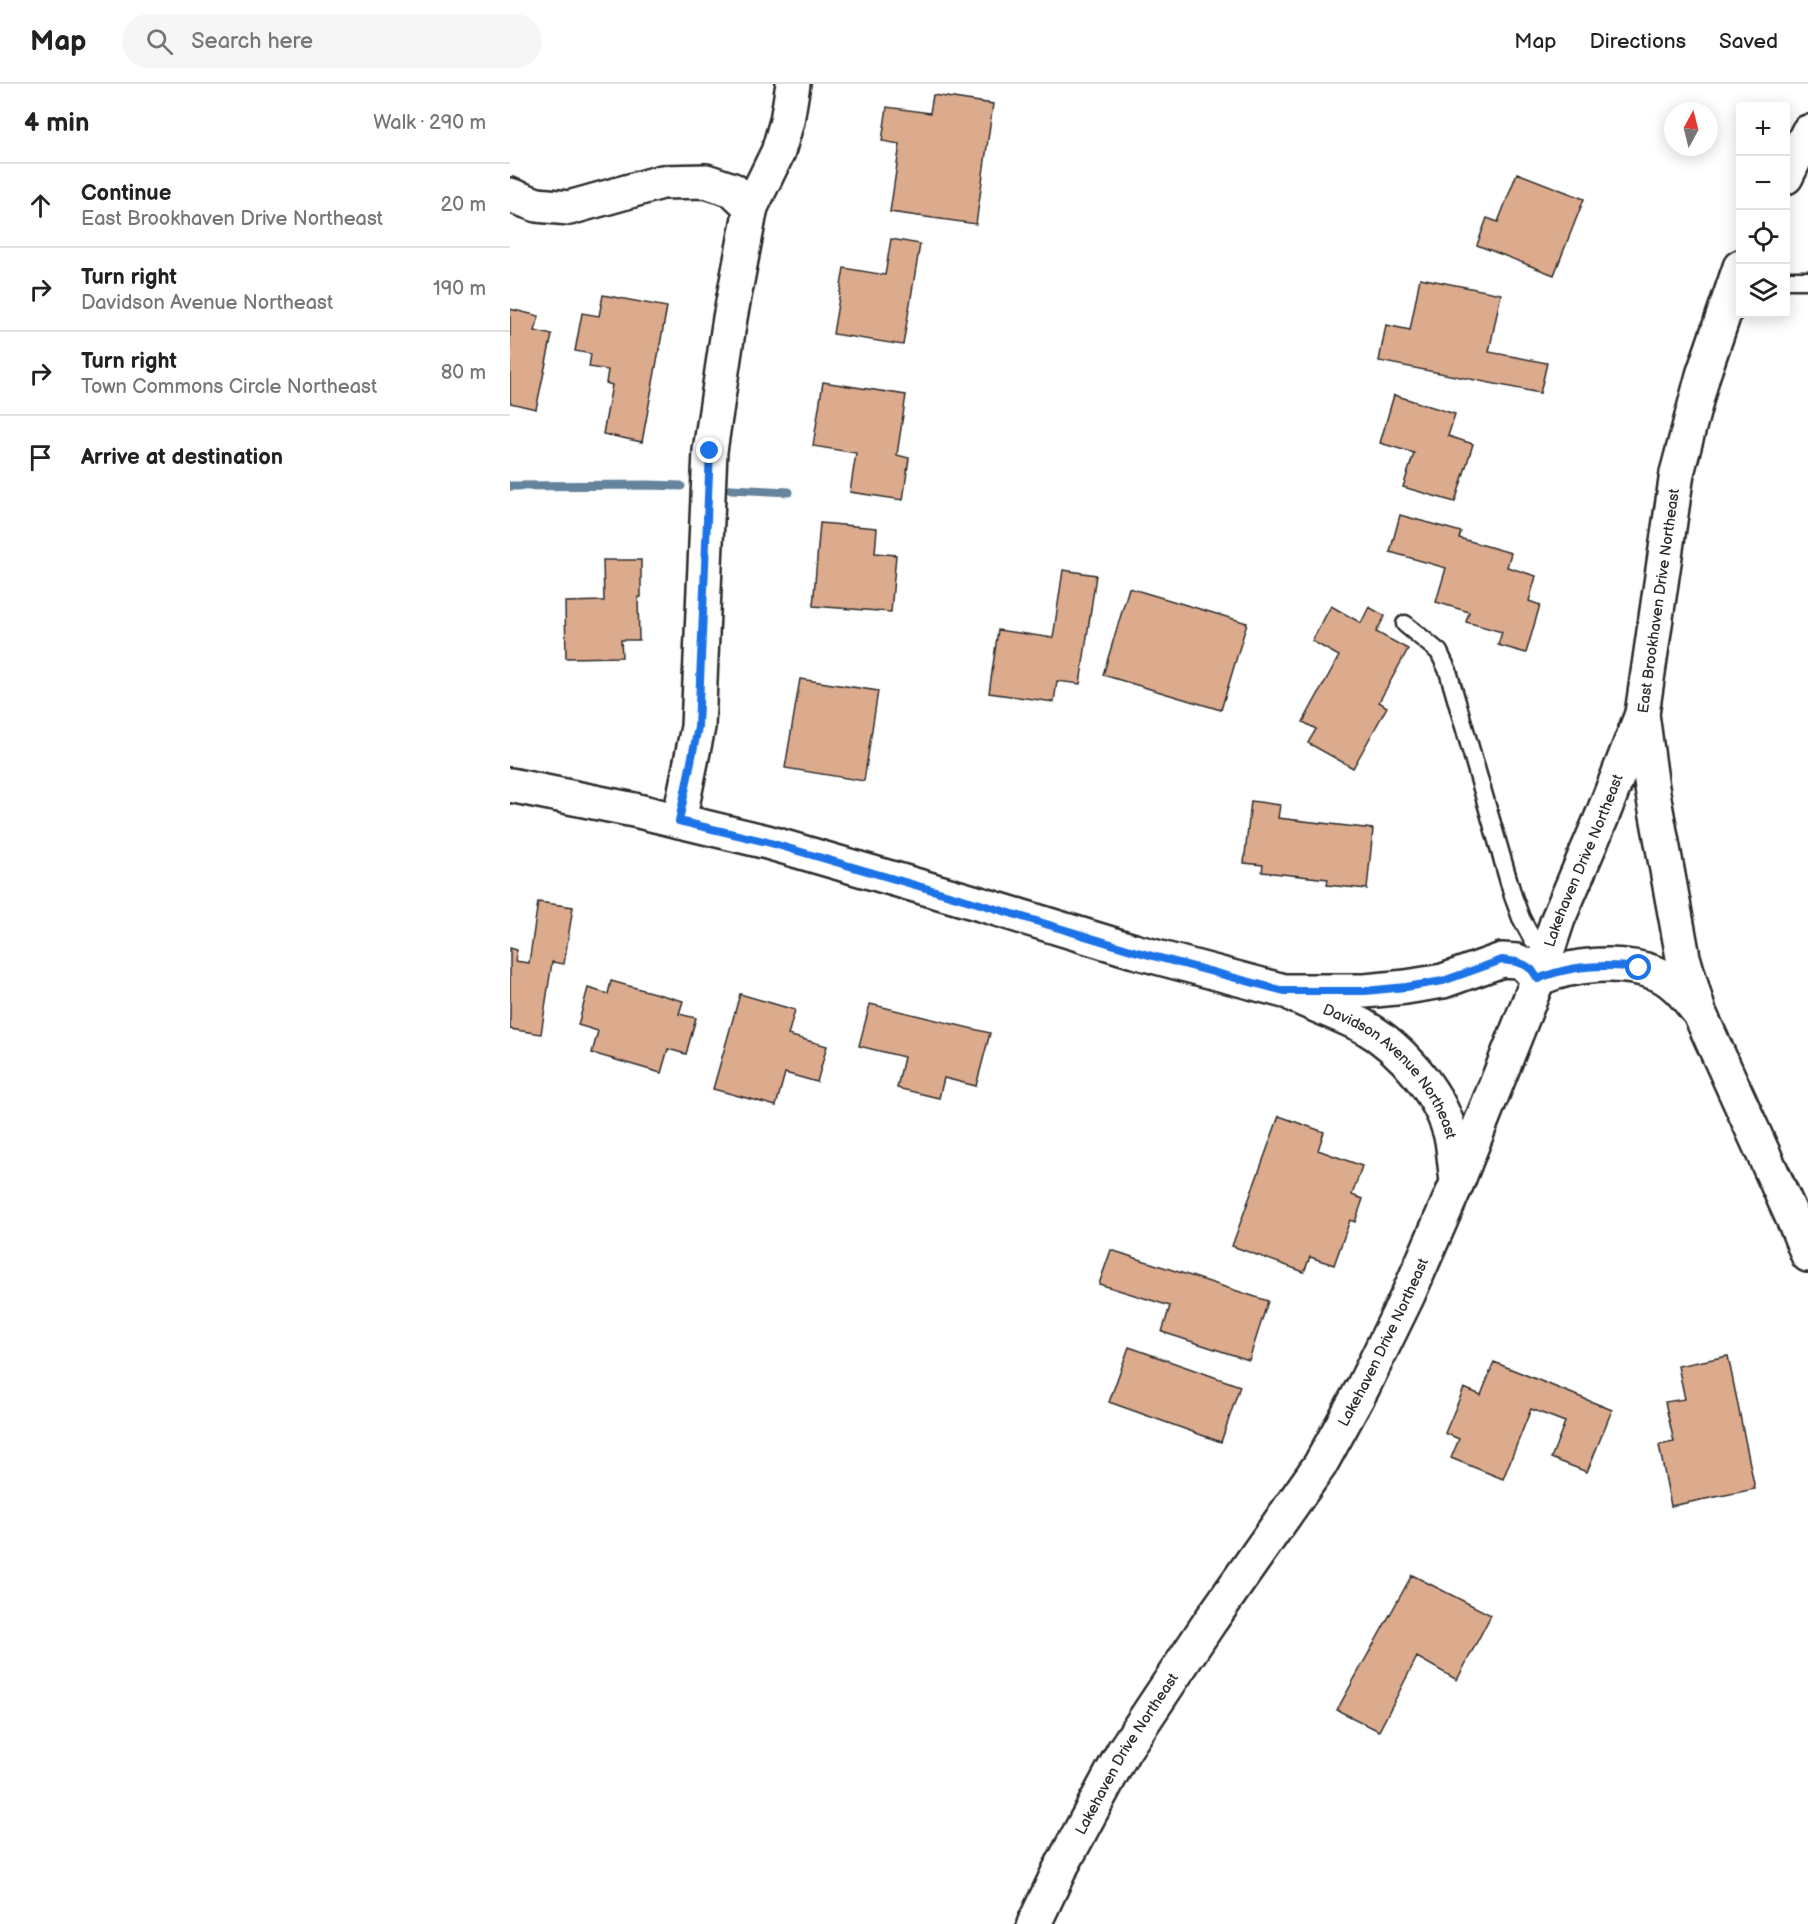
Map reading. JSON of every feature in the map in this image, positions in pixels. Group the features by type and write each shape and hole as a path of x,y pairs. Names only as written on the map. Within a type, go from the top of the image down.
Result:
{"street":[{"path":"679,821 698,727 710,451 730,318 751,207 778,152 787,121 793,84"},
{"path":"1790,167 1808,132"},
{"path":"510,195 537,205 569,208 662,182 706,181 734,190 751,207"},
{"name":"East Brookhaven Drive Northeast","path":"1736,281 1703,375 1677,473 1642,714 1652,788 1683,957 1699,1012 1808,1255"},
{"name":"Lakehaven Drive Northeast","path":"1034,1924 1059,1871 1123,1752 1209,1623 1320,1465 1363,1387 1457,1183 1538,979 1558,919 1601,819 1642,714"},
{"name":"Davidson Avenue Northeast","path":"510,785 767,842 1134,951 1284,991 1364,1027 1393,1049 1418,1073 1440,1107 1444,1118 1451,1139 1457,1183"},
{"name":"Davidson Avenue Northeast","path":"1284,991 1365,991 1443,981 1502,960 1533,940 1558,919"},
{"path":"1502,960 1525,965 1538,979"},
{"name":"East Brookhaven Drive Northeast","path":"1538,979 1566,969 1620,965 1639,968 1659,974 1679,988 1699,1012"}],"lane":[{"path":"1790,280 1808,280"},
{"path":"1404,624 1439,651 1448,671 1513,896 1521,918 1533,940"}],"building":[{"path":"933,95 993,104 976,224 890,212 900,144 882,141 887,107 930,113"},
{"path":"1517,173 1584,199 1554,275 1477,245 1487,218 1498,222"},
{"path":"891,239 920,244 903,345 833,334 844,268 885,275"},
{"path":"1420,278 1501,294 1489,352 1547,363 1540,393 1379,361 1386,325 1410,330"},
{"path":"603,295 667,307 642,442 603,434 612,385 606,383 608,370 589,367 591,354 575,351 582,313 599,316"},
{"path":"510,309 539,316 535,331 552,335 536,409 510,403"},
{"path":"823,382 906,395 897,455 909,458 903,500 850,492 856,453 813,446"},
{"path":"1394,395 1455,414 1448,436 1473,444 1455,502 1403,487 1414,453 1380,443"},
{"path":"1400,515 1461,532 1459,538 1511,553 1507,567 1536,576 1529,601 1540,605 1526,653 1498,645 1502,632 1466,622 1469,612 1436,602 1446,568 1390,552"},
{"path":"820,523 877,528 875,553 896,555 891,612 813,606"},
{"path":"603,560 641,560 641,597 638,597 639,640 621,640 622,657 566,658 565,602 604,601"},
{"path":"1063,570 1096,575 1080,684 1057,681 1054,702 989,693 998,630 1053,638"},
{"path":"1129,588 1247,623 1221,710 1103,675"},
{"path":"1331,606 1361,623 1369,607 1385,616 1376,632 1408,649 1379,702 1387,707 1353,768 1308,743 1316,729 1303,722 1339,656 1312,641"},
{"path":"800,679 878,691 864,781 785,768"},
{"path":"1251,801 1280,805 1278,818 1373,829 1367,889 1327,885 1328,879 1262,872 1263,865 1244,863"},
{"path":"538,902 573,907 564,964 552,962 541,1034 510,1029 510,948 517,950 515,961 529,963"},
{"path":"611,981 683,1001 679,1014 696,1018 686,1054 668,1049 661,1073 592,1053 598,1031 578,1025 588,988 608,994"},
{"path":"740,994 795,1010 788,1035 827,1046 817,1082 785,1073 776,1106 713,1089"},
{"path":"870,1004 990,1033 976,1086 944,1078 939,1098 897,1088 904,1057 859,1046"},
{"path":"1279,1116 1324,1132 1318,1150 1362,1166 1352,1195 1363,1199 1355,1222 1350,1220 1334,1265 1310,1257 1304,1272 1232,1246"},
{"path":"1111,1250 1268,1301 1249,1360 1162,1332 1170,1306 1099,1284"},
{"path":"1129,1347 1240,1386 1221,1442 1109,1402"},
{"path":"1728,1356 1755,1489 1671,1506 1659,1445 1674,1442 1665,1402 1685,1399 1678,1366"},
{"path":"1494,1362 1612,1410 1587,1472 1551,1458 1565,1422 1531,1409 1503,1479 1451,1458 1459,1439 1445,1433 1464,1388 1481,1395"},
{"path":"1412,1575 1491,1615 1457,1680 1417,1657 1379,1731 1337,1710"}],"waterway":[{"path":"510,486 681,486"},
{"path":"731,489 789,492"}],"route":[{"path":"710,451 698,727 679,821 767,842 1134,951 1284,991 1365,991 1406,987 1443,981 1502,960 1525,965 1538,979 1566,969 1593,966 1620,965 1639,968"}]}
